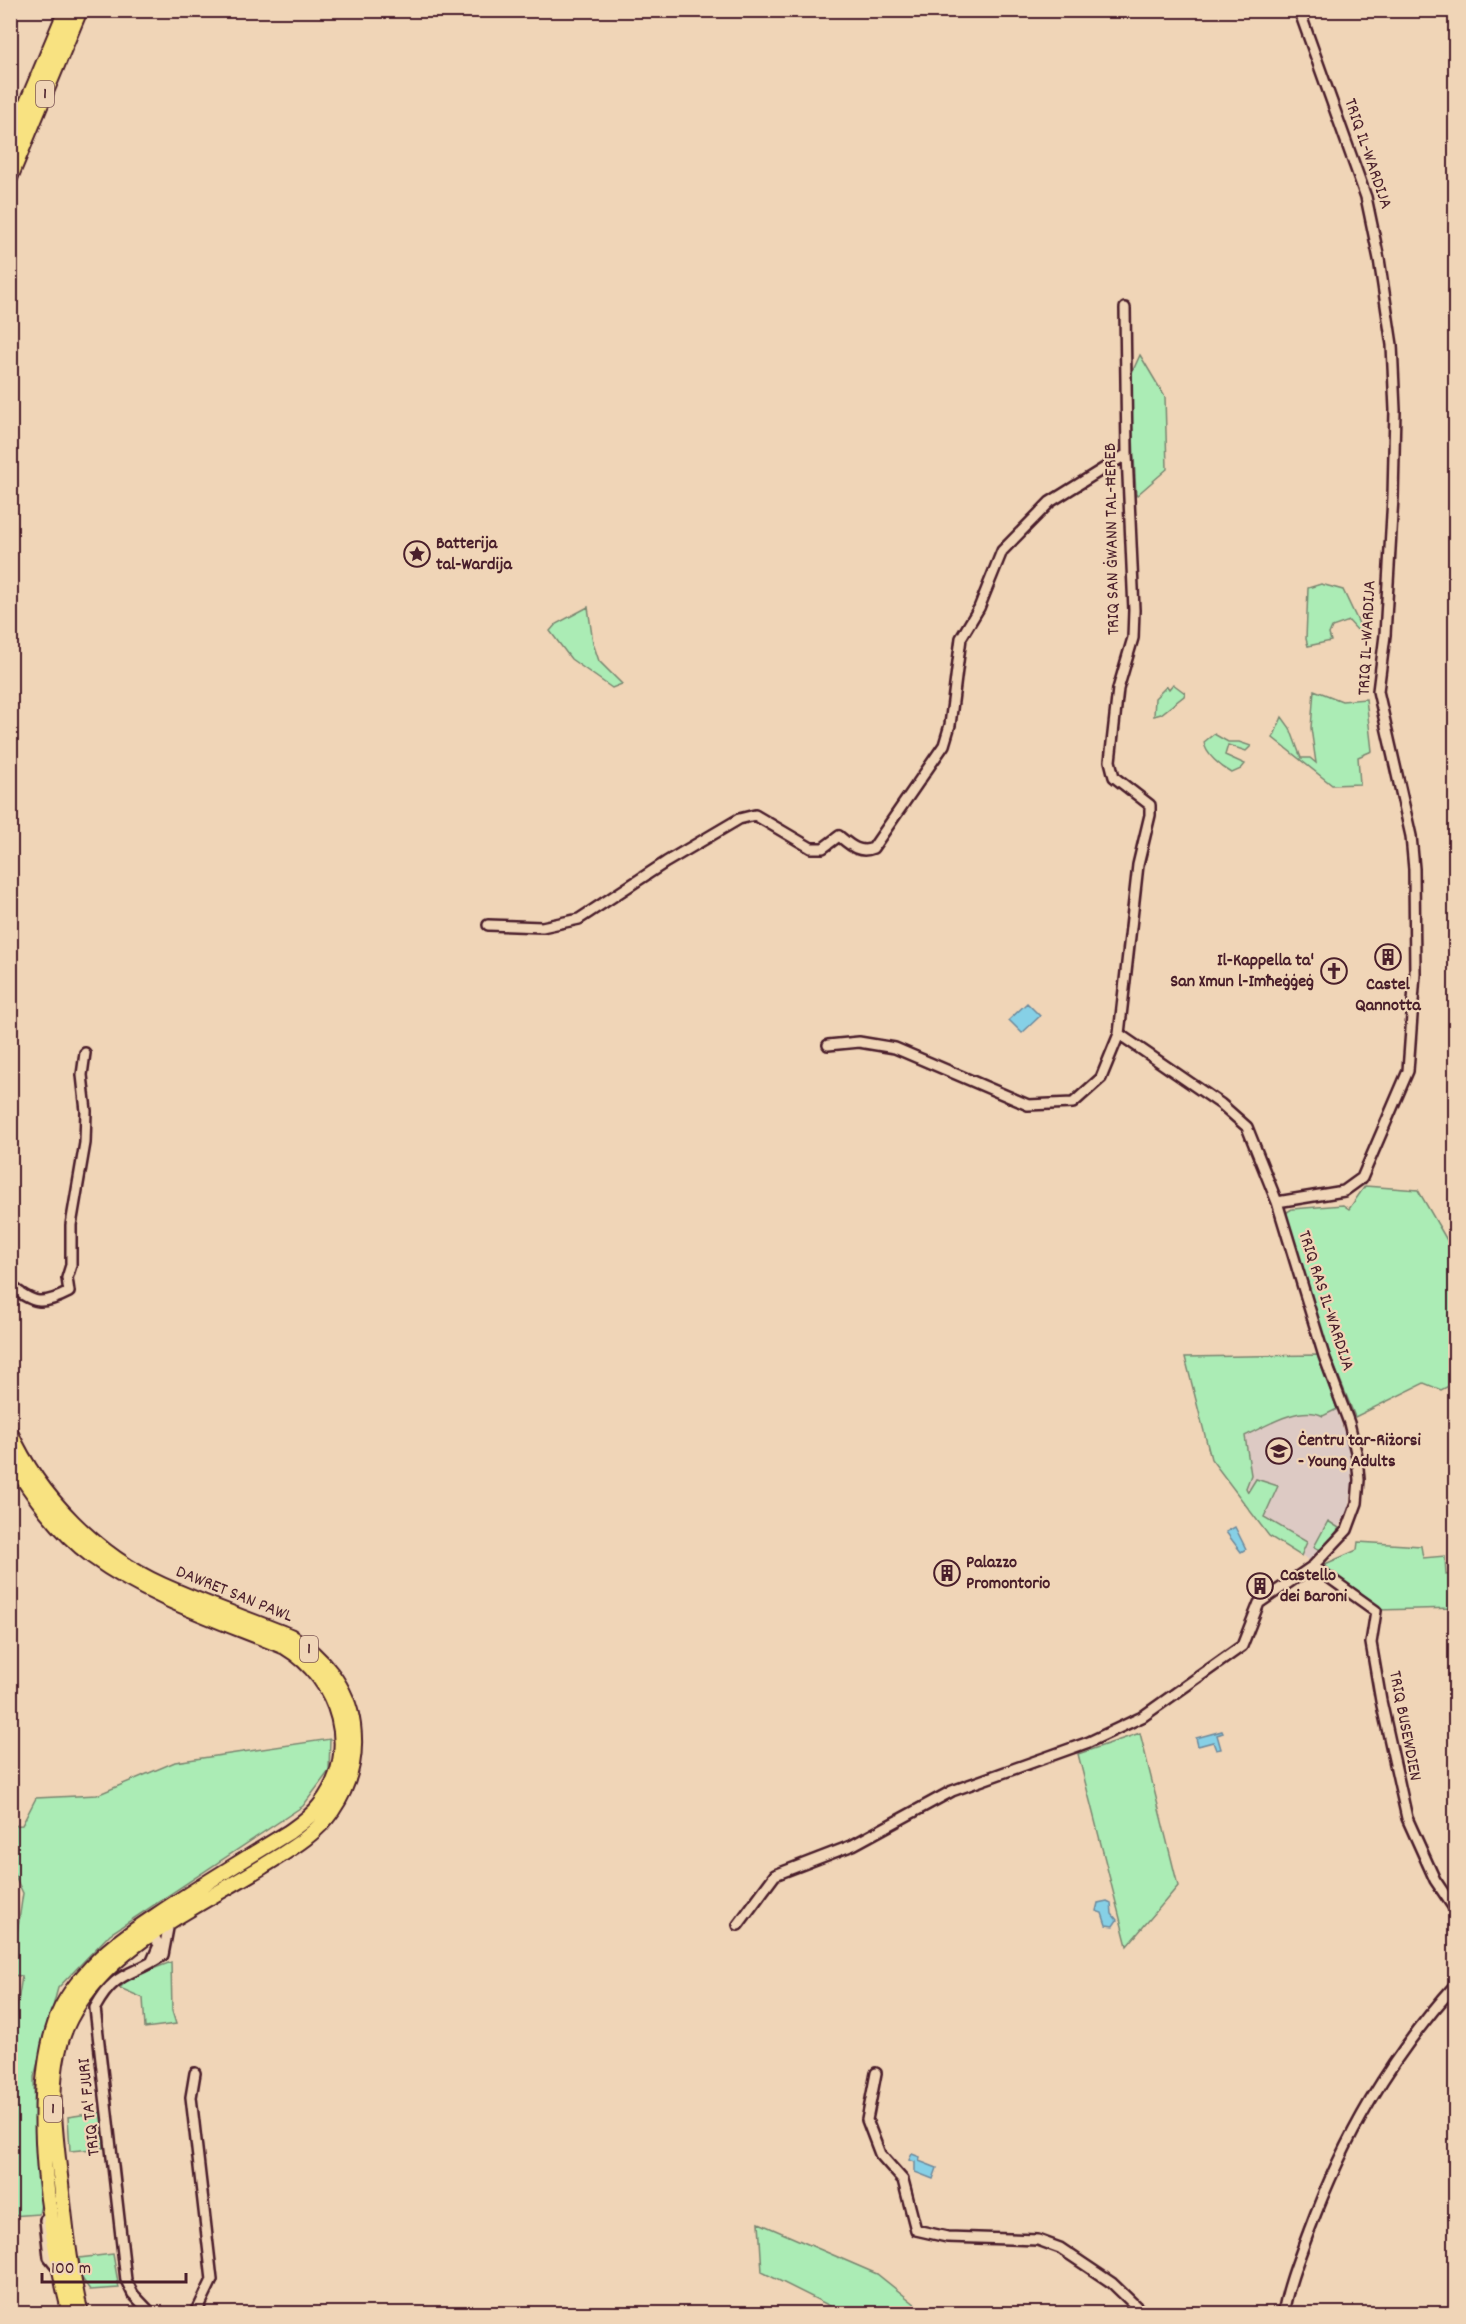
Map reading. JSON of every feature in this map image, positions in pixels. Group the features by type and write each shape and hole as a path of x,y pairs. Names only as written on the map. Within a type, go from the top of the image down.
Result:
{"highway":[{"name":"1","path":"10,143 66,10"},
{"name":"1","path":"10,178 80,10"},
{"name":"DAWRET SAN PAWL","path":"10,1432 49,1495 100,1548 161,1585 290,1636 324,1662 346,1696 353,1727 354,1758 345,1788 331,1812 293,1848 147,1938 99,1977 79,2002 68,2023 55,2075 53,2113 70,2271 81,2313"},
{"name":"DAWRET SAN PAWL","path":"10,1458 35,1497 90,1555 150,1593 285,1647 300,1656 316,1671 334,1702 340,1719 341,1755 338,1770 316,1810 289,1832 128,1935 101,1957 87,1973 69,1996 56,2020 43,2077 41,2115 58,2268 70,2313"}],"street":[{"name":"TRIQ IL-WARDIJA","path":"1277,1202 1344,1191 1362,1178 1408,1071 1415,974 1414,869 1411,837 1378,691 1385,635 1394,497 1395,410 1392,345 1379,259 1366,197 1299,10"},
{"name":"TRIQ SAN ĠWANN TAL-ĦEREB","path":"1119,1034 1138,865 1150,815 1150,805 1114,777 1110,761 1118,689 1133,638 1134,610 1127,454 1125,308"},
{"path":"488,925 542,927 579,919 738,819 755,815 812,848 823,848 839,836 857,849 865,851 873,848 944,745 950,724 956,662 961,638 979,608 1002,551 1050,502 1127,454"},
{"name":"TRIQ RAS IL-WARDIJA","path":"738,1925 775,1875 853,1845 952,1791 1079,1746 1142,1717 1242,1646 1259,1603 1313,1566 1343,1538 1351,1521 1358,1489 1357,1456 1349,1423 1324,1356 1277,1202 1247,1127 1221,1104 1119,1034"},
{"path":"828,1045 859,1042 895,1048 1028,1105 1041,1105 1073,1103 1101,1078 1119,1034"},
{"path":"10,1285 26,1299 36,1302 55,1300 69,1292 67,1278 71,1265 71,1226 85,1143 87,1111 82,1075 85,1053"},
{"name":"TRIQ BUSEWDIEN","path":"1313,1566 1376,1611 1371,1643 1404,1809 1435,1880 1455,1911"},
{"path":"151,1964 162,1955 169,1923"},
{"name":"DAWRET SAN PAWL","path":"128,1935 155,1924 169,1923"},
{"path":"147,1938 155,1938 159,1946 151,1964"},
{"name":"TRIQ TA' FJURI","path":"151,1964 126,1972 105,1990 95,2008 126,2280 133,2294 152,2313"},
{"path":"1283,2313 1289,2284 1328,2181 1348,2138 1378,2086 1418,2027 1455,1984"},
{"path":"193,2313 198,2309 212,2280 190,2097 195,2073"},
{"path":"876,2073 867,2120 879,2154 903,2180 916,2230 947,2237 1038,2241 1060,2248 1112,2283 1144,2313"}],"shaded area":[{"name":"Ċentru tar-Riżorsi - Young Adults","path":"1318,1355 1348,1444 1352,1483 1348,1509 1335,1535 1322,1553 1311,1561 1269,1536 1211,1459 1185,1357"}],"green space":[{"path":"1140,355 1165,397 1167,469 1136,496 1130,377"},
{"path":"1321,584 1343,590 1362,630 1358,631 1349,621 1332,627 1329,634 1331,641 1308,646 1306,639 1308,588"},
{"path":"588,607 593,643 599,661 622,684 612,688 571,659 550,631 556,624"},
{"path":"1173,684 1185,693 1184,696 1161,714 1154,716 1155,698 1167,686 1169,689"},
{"path":"1314,690 1342,701 1366,699 1372,751 1358,757 1360,784 1332,785 1273,738 1282,717 1290,728 1301,758 1310,758 1316,763 1311,728"},
{"path":"1214,734 1228,742 1239,742 1251,746 1246,751 1228,745 1225,755 1245,764 1241,769 1232,773 1210,756 1204,742"},
{"path":"1365,1186 1418,1190 1455,1254 1455,1383 1441,1390 1424,1383 1355,1417 1324,1340 1286,1221 1287,1212 1292,1209 1343,1205 1349,1209"},
{"path":"1318,1355 1337,1409 1323,1416 1314,1413 1294,1414 1245,1436 1251,1475 1246,1488 1248,1492 1256,1479 1278,1486 1264,1517 1307,1542 1301,1556 1269,1536 1211,1459 1185,1357"},
{"path":"1328,1521 1339,1528 1323,1551 1314,1547"},
{"path":"1358,1542 1421,1546 1423,1558 1445,1556 1446,1575 1455,1574 1455,1608 1378,1610 1324,1570 1323,1565 1357,1550"},
{"path":"1140,1733 1178,1886 1127,1946 1078,1754"},
{"path":"330,1739 329,1771 303,1806 110,1934 58,1988 34,2077 35,2132 43,2194 39,2214 11,2216 10,2054 22,1976 11,1975 23,1893 11,1868 11,1826 22,1825 36,1798 97,1795 175,1762"},
{"path":"171,1962 172,2011 176,2024 145,2028 143,1998 120,1988 129,1978"},
{"path":"101,2112 104,2148 70,2151 68,2117"},
{"path":"759,2223 877,2274 926,2313 844,2313 762,2272"},
{"path":"113,2254 119,2288 90,2290 81,2277 79,2258"}],"water":[{"path":"1027,1003 1040,1016 1022,1033 1009,1020"},
{"path":"1235,1527 1246,1549 1241,1552 1226,1532"},
{"path":"1222,1731 1223,1733 1217,1735 1221,1749 1216,1750 1213,1742 1198,1746 1196,1738"},
{"path":"1107,1901 1111,1903 1112,1914 1117,1920 1113,1926 1106,1925 1102,1913 1096,1911 1098,1903"},
{"path":"912,2154 920,2157 919,2161 937,2168 933,2179 915,2172 915,2162 909,2160"}],"place":[{"name":"Batterija tal-Wardija","path":"417,554"},
{"name":"Castel Qannotta","path":"1388,957"},
{"name":"Il-Kappella ta' San Xmun l-Imħeġġeġ","path":"1334,971"},
{"name":"Ċentru tar-Riżorsi - Young Adults","path":"1279,1451"},
{"name":"Palazzo Promontorio","path":"947,1573"},
{"name":"Castello dei Baroni","path":"1260,1586"}]}
